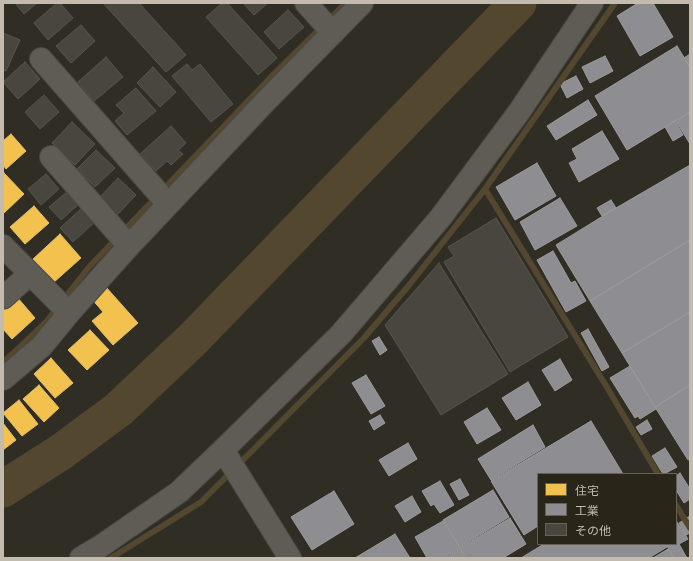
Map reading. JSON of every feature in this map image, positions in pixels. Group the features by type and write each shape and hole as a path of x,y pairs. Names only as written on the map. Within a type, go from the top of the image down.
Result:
{"street":[{"path":"3,379 42,346 62,306 322,21 362,3"},
{"path":"81,558 101,546 179,492 230,461 441,217 519,112 592,3"},
{"path":"41,59 162,197"},
{"path":"51,157 123,239"},
{"path":"3,246 62,306"},
{"path":"3,298 30,274"},
{"path":"230,461 290,558"}],"building: 住宅":[{"path":"11,134 26,151 6,169 3,165 3,141"},
{"path":"4,173 24,194 3,214 3,174"},
{"path":"34,206 49,223 25,244 10,227"},
{"path":"60,234 81,258 53,283 32,260"},
{"path":"105,286 138,323 113,345 92,321 103,312 91,298"},
{"path":"17,297 35,318 12,339 3,329 3,309"},
{"path":"90,330 109,350 87,370 68,350"},
{"path":"51,358 73,383 55,398 34,374"},
{"path":"39,385 59,408 44,422 23,399"},
{"path":"19,400 38,424 22,436 3,413"},
{"path":"3,423 16,440 3,450"}],"building: 工業":[{"path":"638,3 653,3 673,37 640,56 617,16"},
{"path":"677,46 690,67 690,112 627,150 595,96"},
{"path":"690,54 690,67 684,58"},
{"path":"605,56 613,71 590,83 582,67"},
{"path":"576,76 583,89 567,98 560,84"},
{"path":"588,100 597,115 556,140 547,126"},
{"path":"690,112 690,144 676,121"},
{"path":"675,121 683,135 673,141 665,127"},
{"path":"602,131 619,159 579,182 569,163 577,159 572,149"},
{"path":"537,163 556,196 515,220 496,187"},
{"path":"690,165 690,240 590,301 556,245"},
{"path":"560,198 577,226 535,250 520,222"},
{"path":"611,200 616,208 602,216 597,208"},
{"path":"690,240 690,312 622,353 590,301"},
{"path":"553,251 571,283 575,281 586,301 566,312 537,260"},
{"path":"690,312 690,385 655,407 622,353"},
{"path":"588,329 609,367 602,371 581,333"},
{"path":"379,337 387,350 380,355 372,341"},
{"path":"560,359 572,380 555,391 542,370"},
{"path":"630,366 656,409 640,419 638,416 635,418 610,378"},
{"path":"366,375 385,406 371,414 352,383"},
{"path":"528,382 541,405 516,420 502,398"},
{"path":"690,385 690,459 688,460 655,407"},
{"path":"487,408 501,430 477,444 464,422"},
{"path":"380,415 385,423 374,430 369,421"},
{"path":"647,420 652,429 641,435 636,427"},
{"path":"591,421 622,473 537,473 537,527 524,535 491,481"},
{"path":"533,425 545,447 491,480 478,459"},
{"path":"408,443 417,459 389,476 379,460"},
{"path":"665,448 677,467 666,473 662,473 652,456"},
{"path":"680,473 690,489 690,499 684,503 677,492 677,475"},
{"path":"460,479 469,495 459,500 450,484"},
{"path":"440,481 454,505 440,513 434,504 431,506 422,491"},
{"path":"493,490 509,517 460,547 443,520"},
{"path":"334,491 354,524 312,550 291,517"},
{"path":"412,496 421,512 405,522 395,506"},
{"path":"690,516 690,533 686,535 679,523"},
{"path":"510,518 526,544 503,558 466,558 460,548"},
{"path":"443,521 460,548 443,558 427,558 415,537"},
{"path":"677,522 688,539 679,544 687,558 674,558 667,545 677,545"},
{"path":"395,534 410,558 355,558"},
{"path":"542,545 666,545 667,547 649,558 521,558"},
{"path":"460,549 465,558 445,558"},
{"path":"668,549 674,558 653,558"}],"building: その他":[{"path":"15,3 37,3 24,14"},
{"path":"57,3 60,3 73,18 48,40 34,23"},
{"path":"103,3 139,3 186,55 166,72"},
{"path":"222,3 227,3 277,58 258,75 206,17"},
{"path":"243,3 268,3 254,15"},
{"path":"288,10 304,27 279,49 264,32"},
{"path":"81,25 95,41 71,63 56,46"},
{"path":"3,33 20,40 6,71 3,70"},
{"path":"106,57 123,77 94,101 78,82"},
{"path":"25,62 40,79 18,99 3,82"},
{"path":"187,64 192,70 200,64 233,104 211,122 172,76"},
{"path":"153,67 176,92 160,107 137,83"},
{"path":"136,88 156,111 127,135 115,121 124,113 116,105"},
{"path":"44,95 59,112 40,129 25,112"},
{"path":"72,122 95,144 75,165 52,143"},
{"path":"171,126 186,143 178,150 183,154 171,165 167,161 156,171 140,154"},
{"path":"96,150 115,168 95,187 77,169"},
{"path":"46,174 59,189 41,205 28,189"},
{"path":"118,178 136,195 117,215 99,198"},
{"path":"67,192 79,204 61,220 49,207"},
{"path":"84,206 97,220 73,242 60,228"},
{"path":"496,218 568,337 510,372 444,262 454,256 448,247"},
{"path":"439,263 508,374 441,415 385,325"}],"waterway":[{"path":"3,362 46,322 89,267 271,77 346,3"},
{"path":"3,489 61,452 119,409 193,339 518,3"},
{"path":"238,465 364,338 410,284 485,189 615,3"},
{"path":"485,189 608,389 657,473"},
{"path":"111,558 201,502 231,472"},
{"path":"677,507 690,528"}]}
